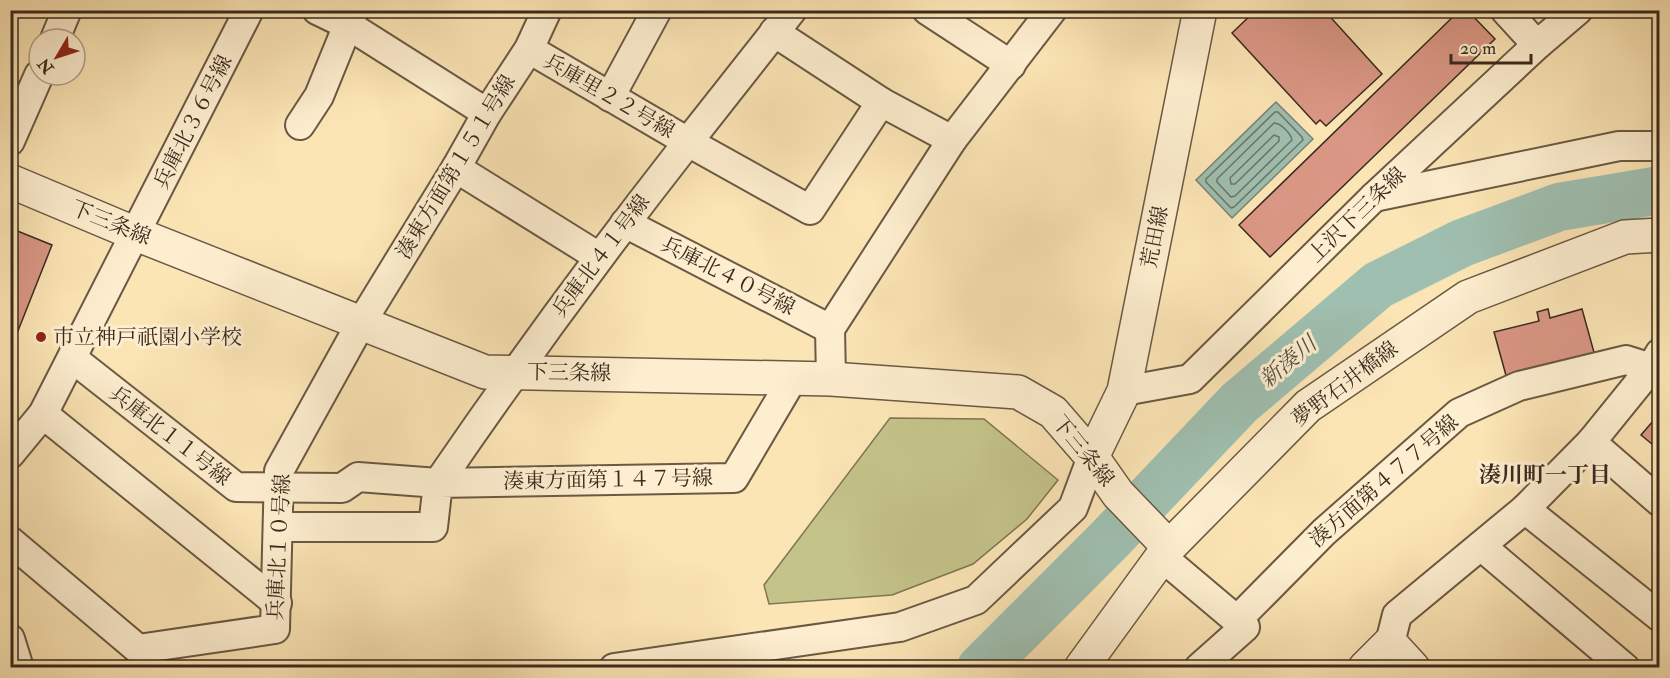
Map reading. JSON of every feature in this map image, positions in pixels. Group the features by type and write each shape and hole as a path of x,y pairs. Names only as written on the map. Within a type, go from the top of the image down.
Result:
{"street":[{"path":"60,27 67,10"},
{"path":"317,10 351,18 486,113"},
{"name":"湊東方面第１５１号線","path":"361,323 456,168 486,113 529,49 547,10"},
{"path":"610,97 657,10"},
{"path":"927,10 1011,64"},
{"path":"831,379 830,329 952,140 1052,10"},
{"name":"荒田線","path":"1092,457 1124,391 1200,10"},
{"path":"1505,10 1537,45"},
{"name":"上沢下三条線","path":"1124,391 1190,379 1374,197 1537,45 1578,10"},
{"name":"兵庫北３６号線","path":"10,454 43,414 136,234 241,13"},
{"path":"300,125 320,96 351,18"},
{"path":"783,21 881,102 952,140"},
{"name":"兵庫北４１号線","path":"438,483 514,371 599,257 783,21"},
{"name":"兵庫里２２号線","path":"529,49 688,142"},
{"path":"10,141 34,87"},
{"path":"688,142 810,210 881,102"},
{"path":"1374,197 1619,146 1659,146"},
{"path":"456,168 599,257"},
{"name":"下三条線","path":"10,181 136,234 485,372 831,379 1018,392 1053,412 1161,544"},
{"name":"兵庫北４０号線","path":"625,223 830,329"},
{"name":"夢野石井橋線","path":"1081,668 1161,544 1308,406 1468,297 1625,237 1659,235"},
{"name":"兵庫北１０号線","path":"10,541 138,649 275,630 279,471 361,323"},
{"name":"兵庫北１１号線","path":"72,358 236,487 342,488 358,477 438,483"},
{"name":"湊方面第４７７号線","path":"1237,620 1324,532 1459,413 1520,386 1626,360 1657,363"},
{"path":"1365,668 1390,643 1397,615 1525,509 1591,442 1657,363"},
{"name":"湊東方面第１４７号線","path":"438,483 734,478 793,378"},
{"path":"43,414 277,603"},
{"path":"1591,442 1659,502"},
{"path":"614,668 900,627 976,600 1073,508 1092,457"},
{"path":"279,527 433,527 438,483"},
{"path":"1525,509 1659,617"},
{"path":"1161,544 1245,627 1199,668"},
{"path":"1480,546 1625,668"},
{"path":"10,639 19,668"},
{"path":"1390,643 1413,668"}],"shaded area":[{"path":"890,418 984,419 1058,480 1027,519 973,564 892,595 769,604 764,585"}],"water":[{"path":"1276,102 1313,139 1232,218 1196,180"}],"building":[{"path":"1256,10 1324,10 1382,74 1326,126 1320,120 1316,124 1232,33"},
{"path":"1460,10 1467,10 1495,39 1270,257 1239,225"},
{"path":"10,228 52,245 10,351"},
{"path":"1548,309 1550,318 1582,309 1595,356 1507,379 1494,332 1539,321 1537,312"},
{"path":"1660,413 1660,460 1653,455 1658,449 1641,435"}],"waterway":[{"name":"新湊川","path":"981,668 1110,539 1239,403 1378,285 1462,243 1559,207 1660,190"}],"place":[{"name":"市立神戸祇園小学校","path":"41,337"}],"district":[{"name":"湊川町一丁目","path":"1545,475"}]}
